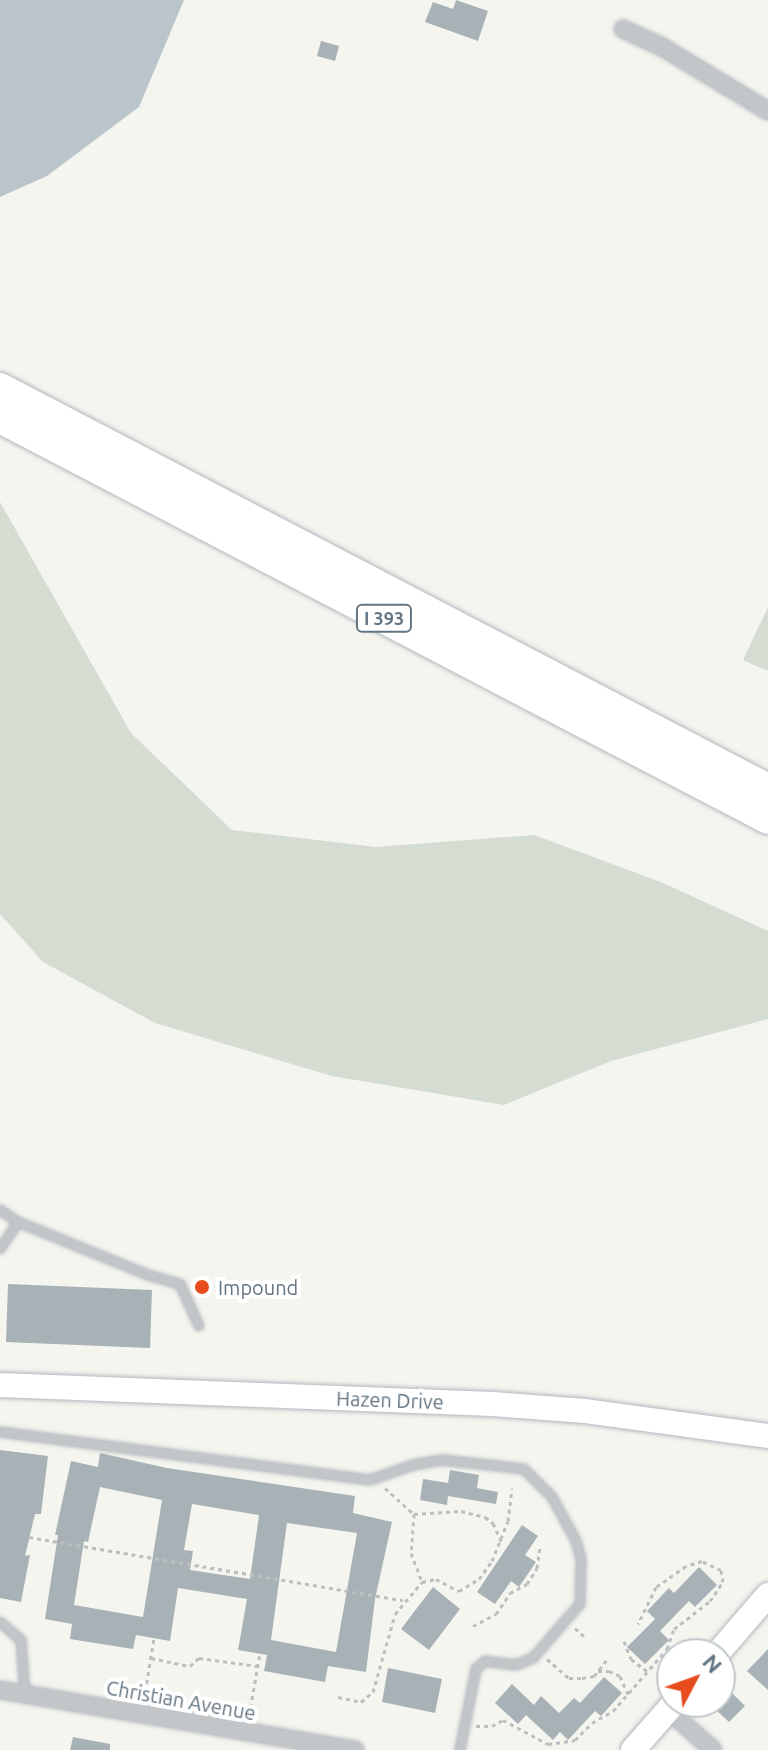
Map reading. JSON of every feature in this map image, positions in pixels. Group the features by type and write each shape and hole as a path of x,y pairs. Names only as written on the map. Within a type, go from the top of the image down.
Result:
{"highway":[{"name":"I 393","path":"0,388 766,788"},
{"name":"I 393","path":"0,418 768,819"}],"street":[{"path":"623,29 662,47 768,111"},
{"name":"Hazen Drive","path":"3,1384 509,1405 585,1411 768,1436"},
{"path":"731,1638 768,1595"},
{"name":"Christian Avenue","path":"0,1690 355,1750"},
{"path":"633,1750 661,1718"},
{"path":"682,1718 713,1750"}],"lane":[{"path":"0,1210 18,1222 148,1275 180,1284 199,1326"},
{"path":"0,1249 18,1222"},
{"path":"0,1432 287,1471 375,1479 413,1465 442,1460 524,1469 552,1497 576,1541 581,1558 580,1604 533,1658 516,1665 485,1661 476,1669 460,1750"},
{"path":"0,1622 21,1640 25,1694"}],"path":[{"path":"375,1479 414,1514 474,1512 493,1523 501,1541"},
{"path":"338,1697 361,1702 373,1692 385,1640 403,1600 422,1582 436,1579 455,1590 467,1589 479,1579 501,1541 508,1521 512,1488"},
{"path":"414,1514 411,1553 422,1582"},
{"path":"29,1537 403,1600"},
{"path":"473,1626 496,1614 510,1593 527,1584 537,1568 540,1547"},
{"path":"486,1727 503,1720 541,1741 568,1743 613,1711 667,1649 674,1629 719,1590 724,1575 721,1570 702,1561 686,1566 656,1587 638,1624"},
{"path":"144,1699 154,1638"},
{"path":"624,1641 631,1659 647,1671"},
{"path":"249,1715 260,1654"},
{"path":"151,1658 190,1666 199,1658 258,1666"},
{"path":"558,1668 569,1678 594,1676 608,1659"},
{"path":"598,1671 609,1671 620,1676 628,1694"}],"shaded area":[{"path":"0,0 184,0 139,107 47,176 0,197"},
{"path":"0,502 131,733 232,830 376,847 534,835 661,882 768,931 768,1019 611,1061 504,1105 332,1076 155,1023 43,962 0,914"},
{"path":"768,607 768,671 743,660"}],"building":[{"path":"456,0 488,11 478,41 425,22 433,2 453,9"},
{"path":"321,41 339,46 335,61 317,56"},
{"path":"8,1284 152,1290 150,1348 6,1342"},
{"path":"0,1450 48,1456 41,1514 35,1514 25,1556 30,1555 21,1602 0,1598"},
{"path":"100,1453 167,1468 355,1496 353,1513 392,1522 375,1599 366,1672 328,1666 325,1682 264,1671 267,1655 238,1650 247,1599 178,1588 170,1641 136,1635 133,1649 70,1639 72,1624 45,1619 58,1535 55,1535 71,1461 98,1467","holes":["100,1487 162,1500 143,1617 74,1605 84,1541 88,1542","192,1504 259,1515 250,1579 190,1570 193,1551 184,1550","287,1523 357,1533 336,1652 271,1640"]},
{"path":"450,1470 479,1475 477,1488 498,1492 496,1504 448,1496 447,1505 420,1500 423,1479 448,1483"},
{"path":"522,1525 538,1536 525,1555 536,1562 519,1587 511,1581 495,1604 477,1592"},
{"path":"699,1567 717,1585 695,1607 689,1601 660,1631 667,1638 656,1638 656,1653 645,1664 627,1647 655,1619 647,1611 669,1588 674,1593"},
{"path":"433,1587 460,1609 429,1650 401,1629"},
{"path":"768,1649 768,1690 747,1671"},
{"path":"388,1668 442,1679 435,1713 382,1702"},
{"path":"604,1677 622,1693 601,1716 595,1711 568,1740 560,1732 553,1740 526,1715 518,1724 495,1703 512,1684 534,1705 541,1696 559,1713 574,1698 580,1703"},
{"path":"736,1697 745,1706 736,1715"},
{"path":"73,1737 110,1744 110,1750 70,1750"}],"place":[{"name":"Impound","path":"202,1287"}]}
